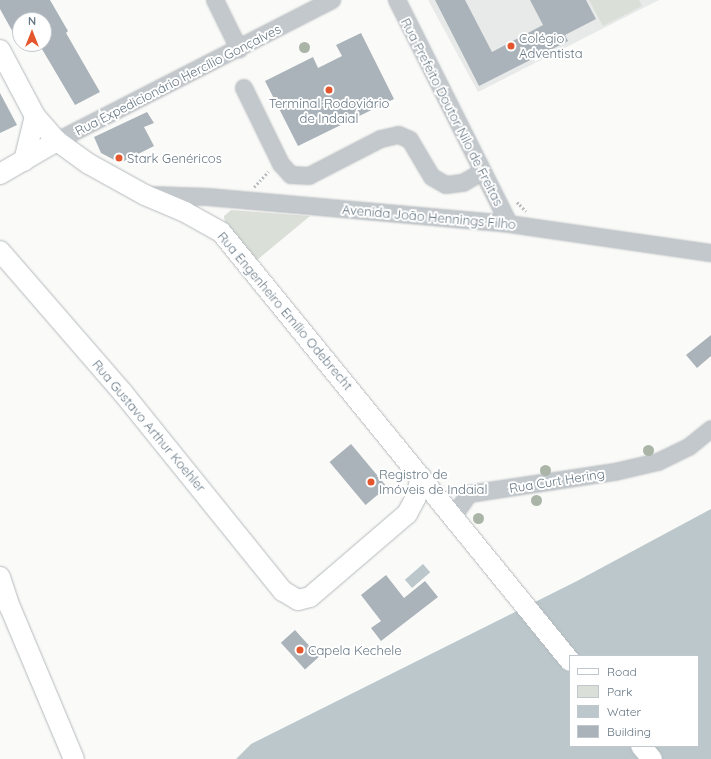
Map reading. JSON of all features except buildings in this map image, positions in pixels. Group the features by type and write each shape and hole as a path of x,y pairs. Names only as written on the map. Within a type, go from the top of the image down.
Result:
{"main road":[{"name":"Rua Engenheiro Emílio Odebrecht","path":"0,50 34,116 57,141 89,164 145,195 185,212 221,232 421,477 517,598 569,660"},
{"path":"24,161 34,116"},
{"name":"Rua Expedicionário Hercílio Gonçalves","path":"0,174 57,141"},
{"name":"Rua Gustavo Arthur Koehler","path":"1,254 123,393 283,591 298,600 310,597 407,514"},
{"path":"407,514 416,497 421,477"},
{"path":"407,514 430,510 453,517"},
{"path":"0,577 74,759"},
{"path":"642,747 652,759"}],"street":[{"path":"215,0 239,48"},
{"name":"Rua Expedicionário Hercílio Gonçalves","path":"57,141 332,0"},
{"name":"Rua Prefeito Doutor Nilo de Freitas","path":"397,0 509,224"},
{"path":"244,88 281,164 291,175 309,176 381,139 399,135 410,140 432,177 446,185 463,183 482,172"},
{"name":"Avenida João Hennings Filho","path":"145,195 252,201 509,224 711,252"},
{"name":"Rua Curt Hering","path":"453,517 469,494 615,472 658,462 689,446 711,430"}],"path":[{"path":"252,201 254,187 265,174 281,164"}],"shaded area":[{"name":"Colégio Adventista","path":"428,0 659,0 478,92"}],"green space":[{"path":"589,0 639,0 642,6 603,26"},
{"path":"231,210 310,216 257,260 225,223 224,216"}],"water":[{"path":"711,509 711,759 236,759 251,744 577,581"},
{"path":"423,564 430,572 412,588 405,580"}],"place":[{"name":"Colégio Adventista","path":"511,46"},
{"name":"Terminal Rodoviário de Indaial","path":"329,90"},
{"name":"Stark Genéricos","path":"119,158"},
{"name":"Registro de Imóveis de Indaial","path":"371,482"},
{"name":"Capela Kechele","path":"300,650"}]}
